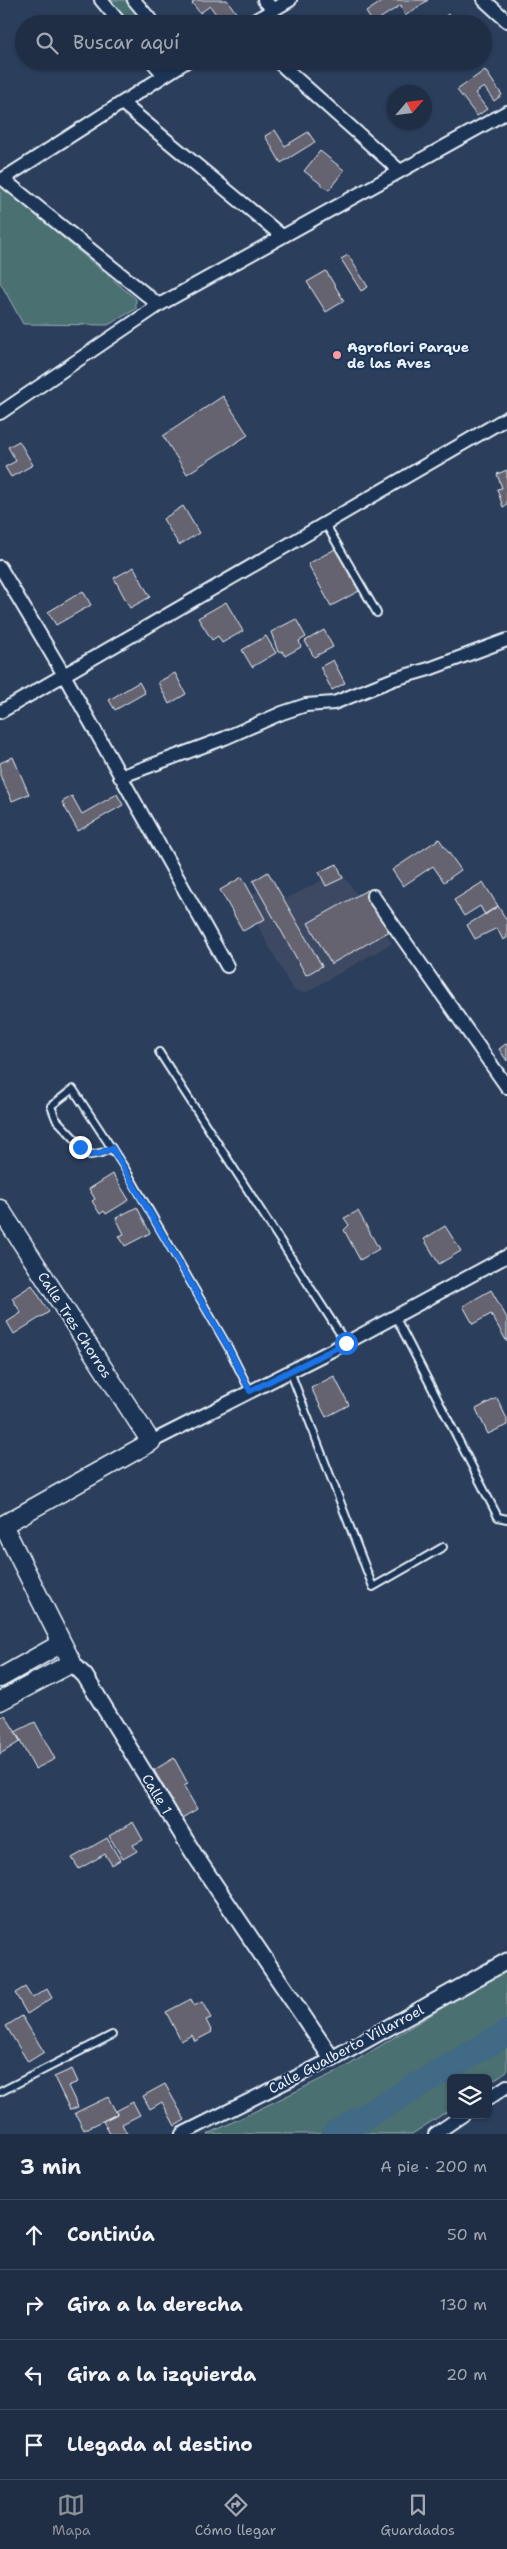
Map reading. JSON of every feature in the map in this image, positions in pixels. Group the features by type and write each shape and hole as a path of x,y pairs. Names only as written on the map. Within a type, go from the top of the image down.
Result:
{"main road":[{"name":"Calle Tres Chorros","path":"0,1209 151,1442"},
{"path":"2,1522 151,1442"},
{"name":"Calle 1","path":"2,1522 72,1663"},
{"path":"0,1678 62,1643"},
{"path":"0,1701 72,1663"}],"street":[{"path":"101,0 114,15"},
{"path":"134,0 146,15"},
{"path":"264,0 274,10"},
{"path":"265,15 290,0"},
{"path":"484,0 507,21"},
{"path":"159,70 164,76"},
{"path":"159,305 3,179 173,70"},
{"path":"287,70 400,171"},
{"path":"122,103 282,236"},
{"path":"0,413 159,305 507,112"},
{"path":"0,712 507,418"},
{"path":"0,566 64,674 227,966"},
{"path":"120,777 225,738 282,713 306,705 334,703 394,679 429,669 507,640"},
{"path":"373,896 507,1087"},
{"path":"151,1442 346,1343 507,1256"},
{"name":"Calle 1","path":"72,1663 85,1676 194,1854 332,2059"},
{"name":"Calle Gualberto Villarroel","path":"182,2134 332,2059 507,1961"},
{"path":"492,2096 507,2086"},
{"path":"435,2134 458,2119"}],"lane":[{"path":"325,524 377,613"},
{"path":"159,1052 346,1343"},
{"path":"112,1148 90,1155 56,1118 51,1106 73,1089 112,1148 228,1347 250,1391"},
{"path":"394,1316 498,1517 507,1519"},
{"path":"290,1371 373,1586 443,1547"},
{"path":"0,2092 112,2035"}],"shaded area":[{"path":"340,871 392,943 305,993 293,990 242,897 263,890 286,899"}],"green space":[{"path":"109,0 125,0 138,15 122,15"},
{"path":"0,185 136,299 136,309 108,325 23,324 0,282"},
{"path":"507,1968 507,2071 492,2081 492,2074 447,2074 447,2112 412,2134 208,2134 344,2068"}],"building":[{"path":"196,0 227,0 237,14 216,15 210,6 200,13 192,3"},
{"path":"384,0 428,0 406,15 405,15 401,5 385,15 368,15 366,12"},
{"path":"485,70 502,95 494,101 484,87 475,93 487,109 477,116 457,90"},
{"path":"275,130 285,146 308,132 315,142 281,163 265,136"},
{"path":"320,151 344,170 329,190 304,171"},
{"path":"348,255 368,287 361,291 341,259"},
{"path":"326,271 344,301 326,312 307,282"},
{"path":"223,396 248,435 187,474 163,436"},
{"path":"19,441 33,465 11,477 5,467 16,461 8,447"},
{"path":"507,470 507,505 503,507 497,489 502,488 497,474"},
{"path":"183,506 199,533 179,545 163,519"},
{"path":"335,549 359,591 331,606 308,564"},
{"path":"134,567 150,597 130,608 114,578"},
{"path":"83,591 91,605 56,625 48,612"},
{"path":"226,602 243,631 222,643 218,636 212,640 198,618"},
{"path":"296,619 306,637 299,641 301,647 285,656 282,651 278,652 271,632"},
{"path":"324,630 333,647 314,657 305,641"},
{"path":"266,636 276,653 252,667 242,650"},
{"path":"333,660 345,683 332,690 320,667"},
{"path":"175,673 186,694 169,704 158,682"},
{"path":"139,682 145,693 115,710 109,700"},
{"path":"13,757 29,794 12,801 0,775 0,763"},
{"path":"117,794 123,805 78,831 62,802 72,796 82,814"},
{"path":"439,839 461,870 444,882 433,866 403,886 392,870"},
{"path":"337,864 343,878 326,886 319,872"},
{"path":"268,872 322,966 306,975 253,881"},
{"path":"242,877 265,919 243,931 220,890"},
{"path":"483,882 498,906 485,915 480,906 464,916 454,900"},
{"path":"367,890 390,931 331,964 308,923"},
{"path":"498,906 507,921 507,938 503,940 497,928 475,939 467,925"},
{"path":"507,1043 507,1061 499,1049"},
{"path":"113,1174 129,1200 106,1214 104,1211 100,1214 92,1201 95,1199 89,1189"},
{"path":"137,1207 150,1233 125,1246 119,1236 124,1234 116,1218"},
{"path":"358,1211 379,1249 360,1260 344,1230 349,1225 344,1218"},
{"path":"445,1226 461,1251 439,1264 424,1239"},
{"path":"32,1285 49,1312 14,1334 7,1322 21,1313 12,1298"},
{"path":"491,1290 507,1318 507,1342 491,1314 473,1324 463,1306"},
{"path":"334,1376 349,1405 326,1417 311,1388"},
{"path":"497,1398 507,1419 507,1425 488,1434 476,1409"},
{"path":"5,1715 21,1741 0,1754 0,1718"},
{"path":"35,1722 55,1759 35,1769 15,1732"},
{"path":"174,1758 188,1784 184,1786 197,1809 182,1818 154,1770"},
{"path":"133,1822 143,1840 133,1845 137,1851 123,1859 109,1836"},
{"path":"107,1838 120,1860 112,1865 105,1854 79,1869 72,1858"},
{"path":"25,1987 32,1998 47,1989 52,1998 27,2014 15,1993"},
{"path":"191,1999 194,2006 202,2002 211,2018 206,2020 212,2032 195,2041 192,2035 181,2041 166,2012"},
{"path":"22,2016 44,2052 28,2062 6,2026"},
{"path":"72,2069 78,2082 68,2086 78,2107 70,2110 54,2077"},
{"path":"165,2084 185,2120 175,2126 162,2102 150,2109 143,2096"},
{"path":"108,2097 117,2114 84,2130 75,2113"},
{"path":"133,2102 140,2115 122,2124 127,2134 110,2134 103,2121 117,2114 116,2111"}],"waterway":[{"path":"335,2134 507,2033"}],"place":[{"name":"Agroflori Parque de las Aves","path":"337,355"}],"route":[{"path":"80,1147 90,1155 112,1148 228,1347 250,1391 346,1343"}]}
